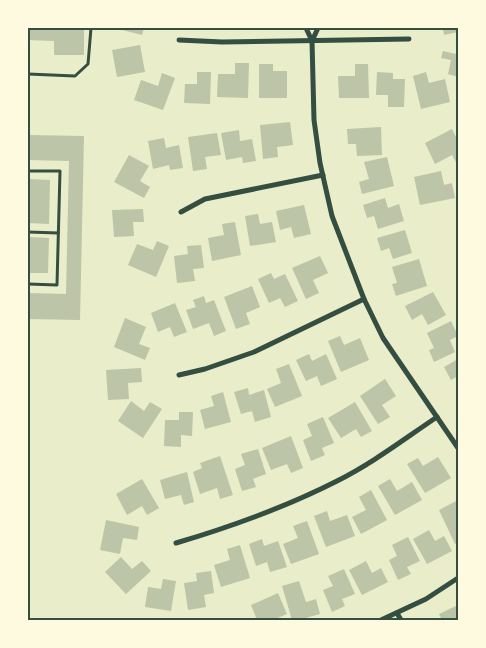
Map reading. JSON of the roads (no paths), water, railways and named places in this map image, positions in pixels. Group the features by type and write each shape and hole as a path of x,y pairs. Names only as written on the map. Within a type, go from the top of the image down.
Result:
{"street":[{"path":"306,28 312,41 314,120 332,216 364,299 383,338 458,448"},
{"path":"312,41 318,28"},
{"path":"179,40 312,41 409,39"},
{"path":"181,212 205,199 323,175"},
{"path":"179,375 205,369 254,352 364,299"},
{"path":"176,543 210,533 290,502 337,481 382,455 437,417"},
{"path":"381,620 426,599 458,578"},
{"path":"397,613 401,620"}],"lane":[{"path":"28,74 75,76 88,64 91,28"},
{"path":"28,171 60,171 57,285 28,284"},
{"path":"28,232 58,233"}]}
